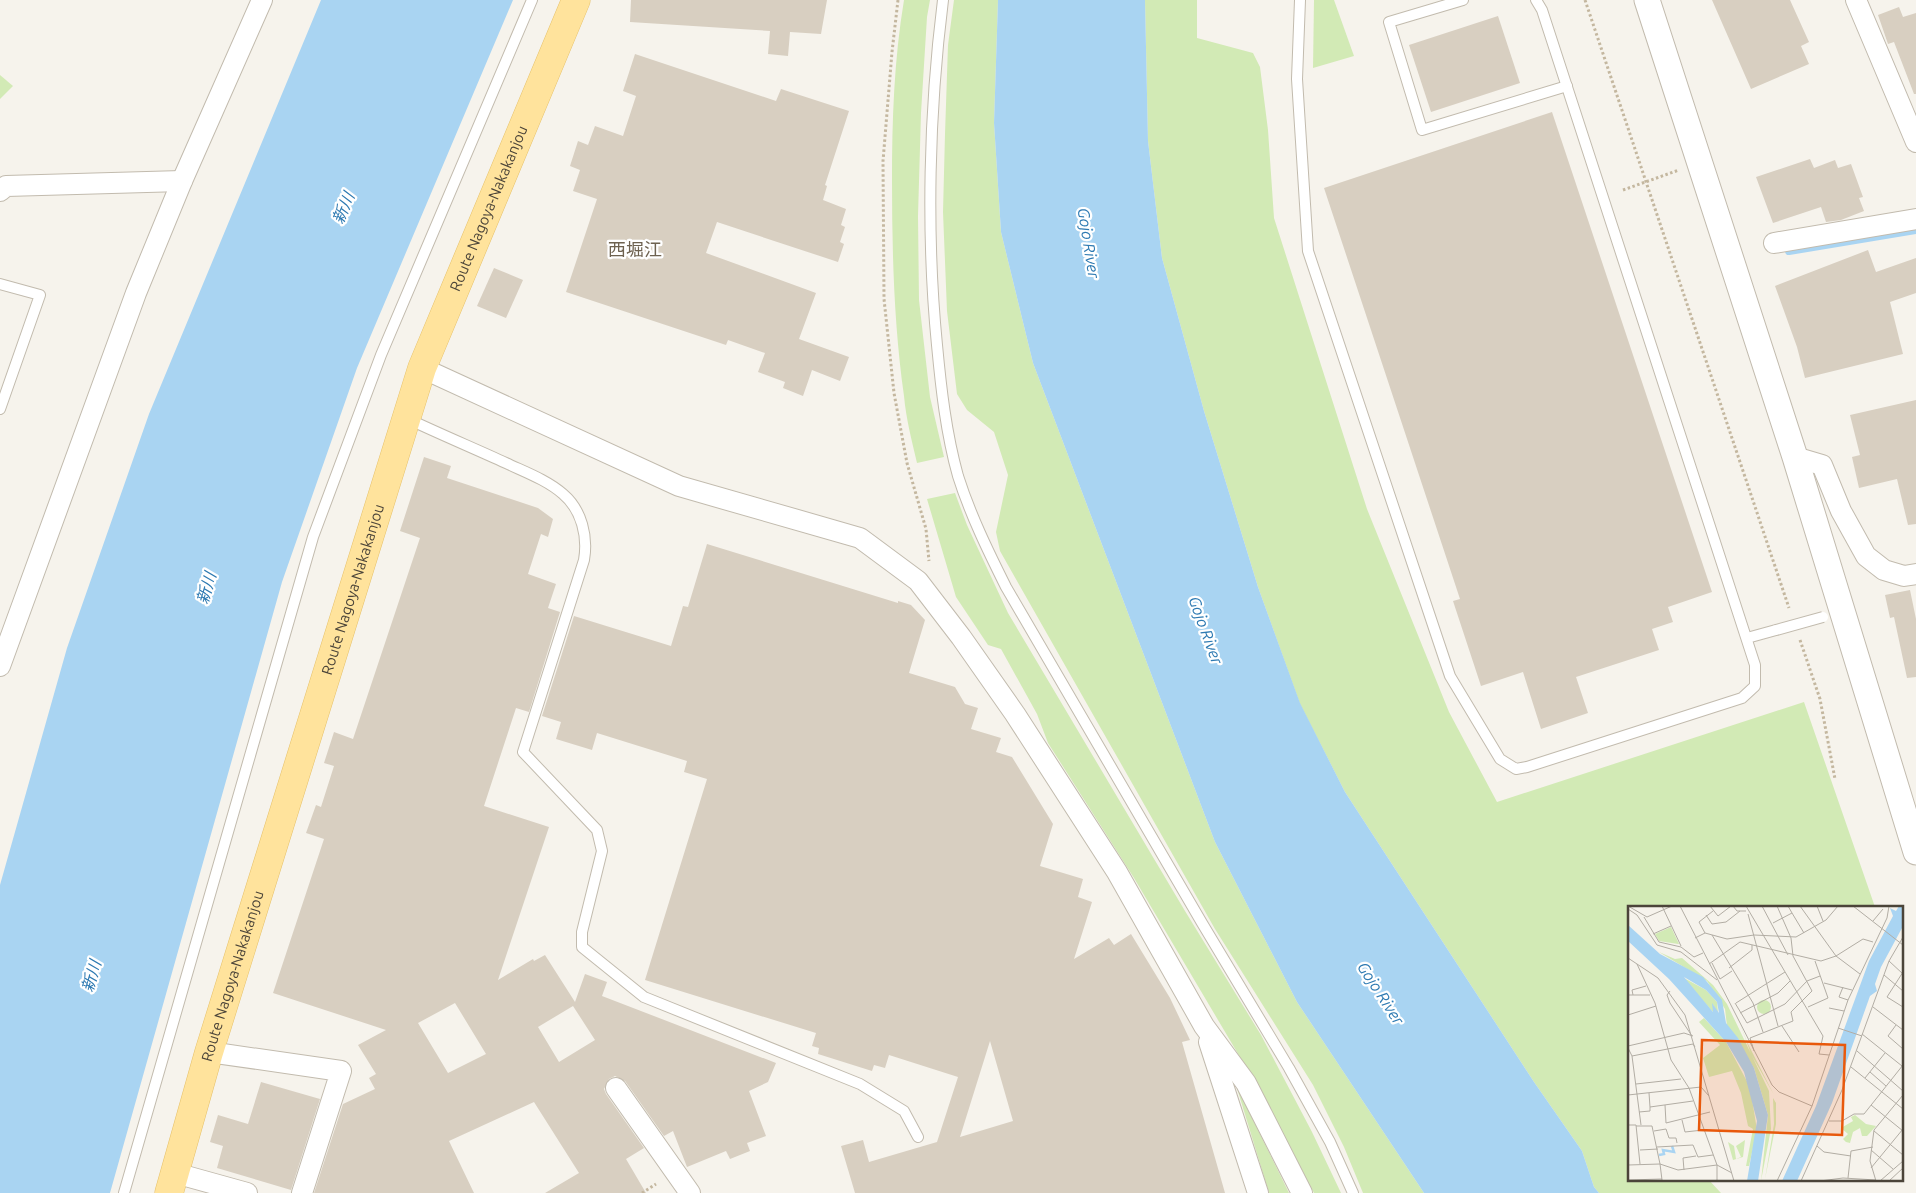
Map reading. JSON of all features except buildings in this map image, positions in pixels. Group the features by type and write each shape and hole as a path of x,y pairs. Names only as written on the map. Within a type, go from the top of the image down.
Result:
{"main road":[{"name":"Route Nagoya-Nakakanjou","path":"172,1183 209,1052 422,368 576,0"}],"street":[{"path":"0,666 136,293 182,181 262,0"},
{"path":"1646,0 1795,457 1833,614 1916,852"},
{"path":"1858,0 1916,142"},
{"path":"0,191 6,186 182,181"},
{"path":"1774,243 1916,219"},
{"path":"422,368 679,486 860,538 918,581 961,637 1014,714 1117,872 1204,1026 1246,1083 1302,1193"},
{"path":"1795,457 1822,465 1841,511 1866,556 1884,570 1904,576 1916,574"},
{"path":"1204,1026 1258,1193"},
{"path":"209,1052 341,1071 302,1193"},
{"path":"616,1088 690,1193"},
{"path":"172,1183 247,1193"}],"lane":[{"path":"124,1193 313,537 381,355 532,0"},
{"path":"943,0 938,50 930,214 933,307 942,396 958,476 978,529 1006,587 1289,1068 1330,1142 1353,1193"},
{"path":"1300,0 1297,79 1308,251 1450,676 1500,759 1516,769 1527,768 1742,698 1755,686 1755,665 1747,638 1542,10 1536,0"},
{"path":"1463,0 1389,22 1422,130 1567,86"},
{"path":"0,284 40,295 0,409"},
{"path":"407,418 543,480 564,494 576,509 583,524 586,548 584,560 523,752 597,830 602,851 582,932 582,947 644,997 860,1084 904,1111 918,1137"},
{"path":"1747,638 1833,614"}],"path":[{"path":"898,0 883,161 884,299 894,393 907,462 926,529 930,568 928,574 918,581"},
{"path":"1585,0 1791,614"},
{"path":"1623,190 1679,170"},
{"path":"1798,633 1820,699 1835,779"}],"green space":[{"path":"904,0 930,0 927,17 921,113 918,216 919,300 930,397 944,457 917,463 906,413 896,316 893,262 893,113 898,45"},
{"path":"954,0 998,0 994,123 1001,232 1033,363 1215,842 1297,1002 1424,1193 1363,1193 1344,1147 1313,1085 1215,929 1000,551 996,532 1008,475 994,432 967,410 957,394 947,311 943,212 948,45"},
{"path":"1145,0 1197,0 1197,38 1253,53 1260,67 1268,130 1274,218 1367,509 1449,712 1497,802 1804,702 1875,906 1628,906 1628,1180 1709,1180 1721,1193 1599,1193 1594,1187 1582,1151 1534,1082 1345,792 1300,704 1258,587 1204,411 1162,258 1148,141"},
{"path":"1314,0 1334,0 1354,56 1313,68"},
{"path":"0,75 13,86 0,99"},
{"path":"955,493 967,525 1008,613 1261,1035 1312,1132 1341,1193 1314,1193 1260,1091 1134,878 1048,743 1037,714 1001,649 988,645 956,597 927,499"},
{"path":"1236,1085 1289,1193 1269,1193"}],"water":[{"name":"新川","path":"321,0 513,0 357,368 282,582 110,1193 0,1193 0,885 67,648 149,414"},
{"name":"Gojo River","path":"998,0 1145,0 1148,141 1162,258 1204,411 1258,587 1300,703 1345,792 1534,1082 1582,1151 1594,1187 1599,1193 1424,1193 1297,1002 1215,842 1033,363 1001,232 994,123"}],"waterway":[{"path":"1789,251 1916,230"}],"district":[{"name":"西堀江","path":"635,250"}]}
